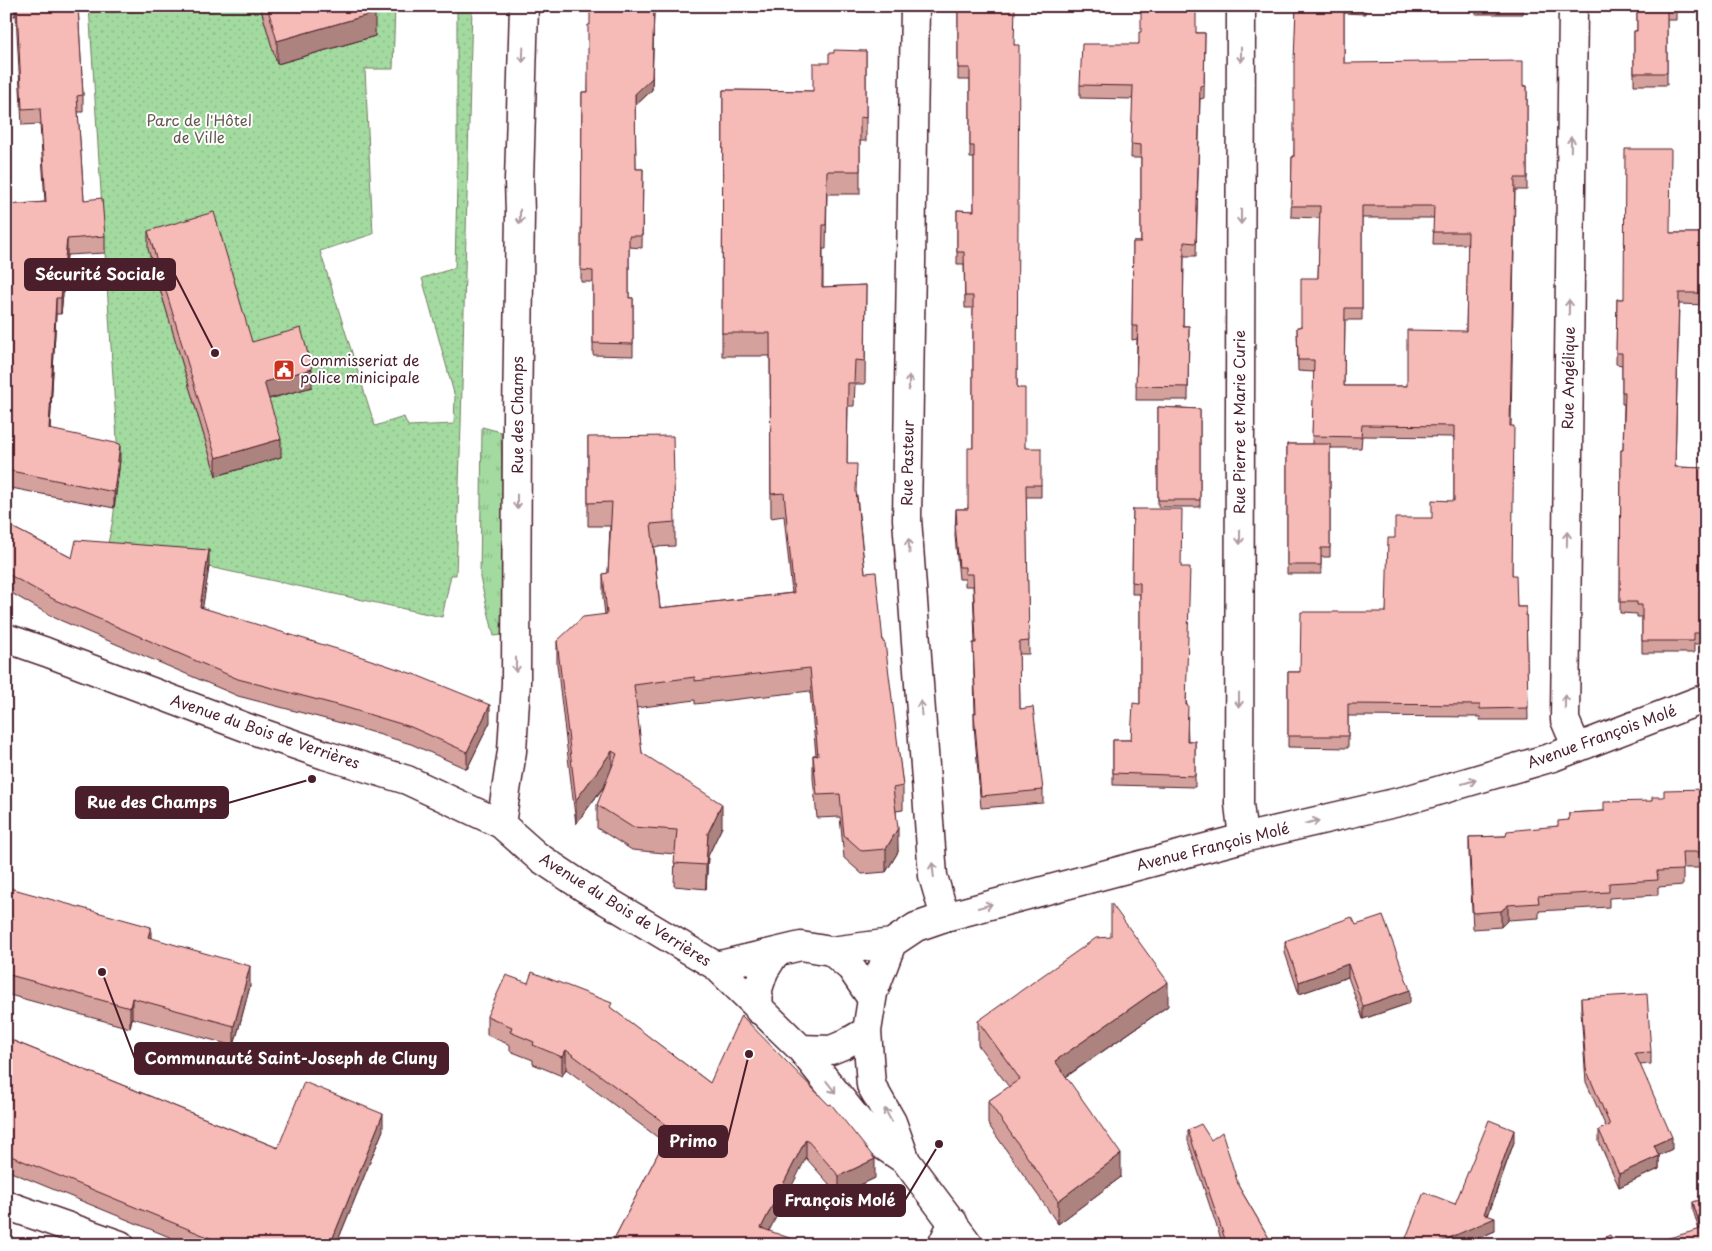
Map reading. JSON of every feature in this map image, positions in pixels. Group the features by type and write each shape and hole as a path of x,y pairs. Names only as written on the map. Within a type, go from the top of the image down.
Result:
{"street":[{"name":"Rue des Champs","path":"501,824 512,751 516,683 519,181 524,6"},
{"name":"Rue Pasteur","path":"915,6 907,519 933,876 945,917"},
{"name":"Rue Pierre et Marie Curie","path":"1242,6 1239,804 1243,838"},
{"name":"Rue Angélique","path":"1573,6 1565,720 1577,748"},
{"name":"Avenue du Bois de Verrières","path":"6,638 253,730 325,755 407,780 501,824 536,856 585,888 716,966 801,1049 872,1138 906,1161"},
{"name":"Avenue François Molé","path":"716,966 801,946 831,950 892,943 916,927 945,917 1243,838 1403,801 1553,757 1706,698"},
{"name":"Avenue du Bois de Verrières","path":"892,943 872,999 867,1032 871,1085 892,1122 906,1161 947,1233 969,1245"},
{"path":"831,950 851,968 872,999"},
{"path":"760,1010 758,989 764,971 776,952"},
{"path":"801,1049 830,1050 867,1032"},
{"path":"6,1206 120,1245"}],"green space":[{"name":"Parc de l'Hôtel de Ville","path":"89,6 260,6 277,64 375,36 366,6 395,6 393,69 365,69 373,234 320,251 375,426 404,417 408,426 454,424 455,397 422,278 455,268 457,6 472,6 456,575 451,575 442,617 209,567 104,562 113,520 119,470","holes":["214,230 252,360 301,346 312,387 264,400 280,457 216,476 148,249"]},
{"path":"482,427 501,432 504,565 502,635 494,636 480,578"}],"building":[{"path":"17,6 78,6 83,95 77,96 84,200 102,198 105,236 67,239 61,298 56,298 49,429 120,444 114,492 6,470 6,205 46,202 40,108 22,109"},
{"path":"267,6 373,6 375,13 277,41"},
{"path":"590,6 654,6 652,78 635,94 636,169 643,169 642,236 629,236 629,298 633,298 633,344 593,343 593,271 581,270 582,92 588,92 588,25 590,25"},
{"path":"958,6 1015,6 1014,45 1019,45 1017,388 1025,388 1025,448 1041,448 1041,485 1026,485 1029,641 1019,642 1020,709 1033,707 1043,790 981,796 974,713 976,713 973,643 976,643 973,574 965,574 965,567 959,567 955,524 957,524 956,509 968,509 968,448 973,448 973,296 965,296 964,252 957,252 957,210 974,211 974,146 970,146 970,68 958,68"},
{"path":"1141,6 1196,6 1196,33 1205,33 1204,85 1200,86 1196,243 1184,242 1183,326 1189,326 1188,387 1136,386 1138,326 1132,326 1133,242 1141,242 1141,145 1131,144 1133,86 1080,85 1082,44 1139,44"},
{"path":"1296,6 1344,6 1344,63 1523,61 1523,86 1527,86 1527,178 1515,178 1510,426 1514,426 1512,575 1516,575 1517,607 1526,607 1528,708 1480,709 1480,705 1348,704 1348,736 1288,736 1288,672 1300,672 1301,612 1386,612 1388,538 1395,538 1395,518 1432,518 1432,500 1454,501 1454,426 1362,425 1361,437 1312,436 1314,360 1298,360 1297,327 1301,327 1301,278 1318,278 1320,206 1291,206 1292,157 1294,157","holes":["1362,206 1434,206 1433,232 1468,232 1466,331 1407,330 1407,386 1344,386 1345,308 1362,308"]},
{"path":"1637,6 1676,6 1667,8 1667,73 1634,73 1634,31 1637,31"},
{"path":"834,50 866,51 866,118 860,117 860,171 827,171 826,225 823,225 822,287 866,285 865,361 855,360 854,383 848,383 847,464 857,464 856,491 865,573 876,572 883,642 885,643 903,786 893,788 898,828 886,849 862,851 844,835 840,794 817,795 813,755 818,756 810,668 695,681 695,677 634,685 642,753 722,804 708,833 706,865 674,863 677,830 632,827 597,805 617,754 612,751 576,800 557,641 583,617 607,614 603,574 608,573 612,502 588,503 588,437 673,436 675,522 651,524 660,608 794,593 784,493 771,494 770,333 722,333 723,90 813,91 813,63 829,63 829,53 834,53"},
{"path":"1704,113 1706,113 1706,172 1703,172"},
{"path":"1625,149 1671,149 1670,233 1706,233 1706,293 1679,293 1675,467 1706,468 1706,633 1694,633 1694,641 1642,641 1642,605 1637,605 1637,602 1620,602 1621,450 1623,450 1625,392 1622,392 1622,353 1616,353 1617,299 1624,299"},
{"path":"214,212 252,342 301,328 312,369 264,382 281,439 216,458 148,231"},
{"path":"1158,407 1200,409 1200,500 1158,500"},
{"path":"1287,444 1330,444 1330,548 1321,548 1321,565 1287,565"},
{"path":"1133,509 1182,509 1181,567 1190,567 1186,705 1188,705 1187,741 1195,741 1195,776 1113,773 1113,740 1131,740 1133,703 1140,704 1140,583 1132,582"},
{"path":"6,524 72,558 76,540 209,550 200,607 416,675 490,705 467,752 411,727 341,706 238,679 55,600 6,573"},
{"path":"6,655 9,656 6,667"},
{"path":"1706,789 1706,852 1682,852 1683,870 1657,871 1658,880 1609,883 1609,892 1538,896 1539,903 1508,905 1501,911 1473,913 1469,837 1506,836 1507,831 1558,826 1558,821 1569,820 1569,813 1604,811 1604,802 1652,801 1652,797 1664,797 1664,790"},
{"path":"6,887 151,927 148,937 250,966 234,1026 132,998 130,1008 6,974"},
{"path":"1111,903 1168,982 1055,1061 1121,1154 1058,1201 988,1101 1020,1079 978,1021 1096,938 1111,937"},
{"path":"1383,916 1410,990 1363,1006 1348,964 1299,982 1285,941 1352,917 1356,925"},
{"path":"532,972 612,1003 610,1007 710,1083 741,1015 829,1105 831,1104 875,1159 839,1176 806,1139 761,1228 809,1245 611,1245 671,1128 566,1050 562,1057 533,1045 534,1042 510,1032 512,1027 487,1016 506,975 528,983"},
{"path":"1647,994 1651,1052 1635,1053 1672,1137 1654,1145 1659,1156 1619,1174 1599,1130 1610,1125 1586,1069 1581,998"},
{"path":"6,1038 278,1148 304,1082 383,1114 330,1245 227,1245 6,1154"},
{"path":"1489,1120 1514,1130 1484,1214 1495,1218 1433,1245 1425,1245 1406,1238 1424,1192 1455,1204"},
{"path":"1201,1124 1211,1140 1222,1132 1239,1187 1273,1245 1227,1245 1188,1130"},
{"path":"1706,1198 1706,1245 1644,1245 1701,1229 1693,1202"},
{"path":"1610,1235 1615,1245 1588,1245"}],"place":[{"name":"Sécurité Sociale","path":"215,353"},
{"name":"Commisseriat de police minicipale","path":"284,370"},
{"name":"Rue des Champs","path":"312,779"},
{"name":"Communauté Saint-Joseph de Cluny","path":"102,972"},
{"name":"Primo","path":"749,1054"},
{"name":"François Molé","path":"939,1144"}]}
